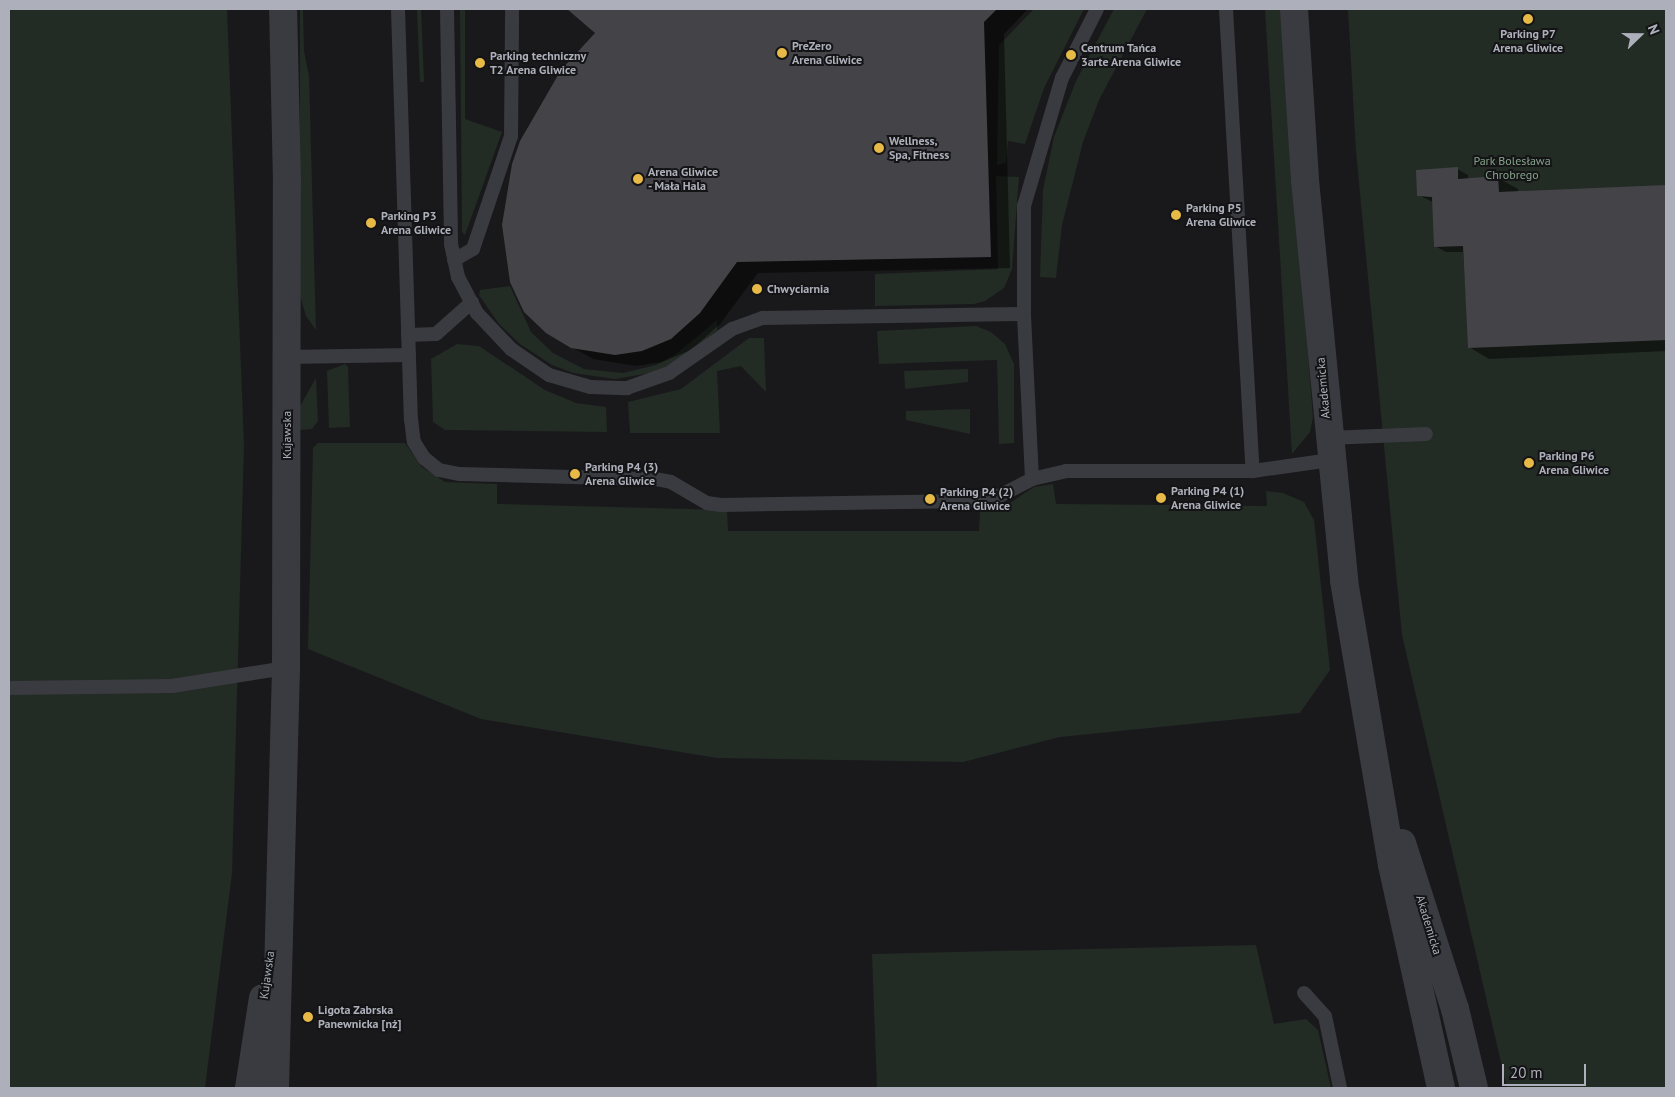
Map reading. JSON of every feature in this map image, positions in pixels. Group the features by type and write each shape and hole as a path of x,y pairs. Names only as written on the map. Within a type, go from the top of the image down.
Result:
{"street":[{"name":"Kujawska","path":"275,1088 286,668 287,357 283,9"},
{"name":"Akademicka","path":"1294,9 1329,449 1344,582 1373,764 1441,1088"},
{"name":"Akademicka","path":"1373,764 1408,859 1455,1009 1474,1088"},
{"name":"Kujawska","path":"249,1088 282,860"}],"lane":[{"path":"398,9 408,335 414,442 424,458 439,470 460,474 656,479 671,482 707,502 721,505 988,499 1032,479 1066,471 1253,471 1329,449 1426,434"},
{"path":"447,9 450,215 454,260 458,277 472,302 511,349 549,375 590,387 627,388 669,373 732,329 763,318 1024,314"},
{"path":"454,260 473,249 511,136 512,9"},
{"path":"1032,479 1024,314 1024,206 1062,78 1096,9"},
{"path":"1226,9 1253,471"},
{"path":"408,335 436,334 472,302"},
{"path":"287,357 409,355"},
{"path":"9,688 172,686 286,668"},
{"path":"1304,993 1325,1016 1340,1088"}],"green space":[{"path":"9,9 227,9 244,445 232,873 205,1088 9,1088"},
{"path":"300,9 303,9 304,51 309,76 316,330 306,316 300,296"},
{"path":"417,9 421,9 424,82 420,82"},
{"path":"460,9 465,9 465,119 502,132 465,235 462,232"},
{"path":"1034,9 1084,9 1044,88 1025,144 1008,141 1006,163 997,165 999,45"},
{"path":"1114,9 1147,9 1099,100 1083,142 1062,225 1056,278 1040,277 1043,190 1054,137 1076,81"},
{"path":"1265,9 1281,9 1313,417 1310,432 1292,454"},
{"name":"Park Bolesława Chrobrego","path":"1348,9 1666,9 1666,1088 1507,1088 1402,635 1356,151"},
{"path":"996,176 1019,177 1012,269 1004,288 985,301 974,304 875,306 875,274 998,269"},
{"path":"510,286 531,332 553,353 584,369 623,373 656,365 676,354 717,320 717,330 674,363 656,372 615,379 573,373 552,365 520,344 499,324 479,295 480,290"},
{"path":"976,326 991,332 1005,344 1014,364 1014,443 999,444 997,360 879,364 877,331"},
{"path":"749,338 764,338 766,392 741,366 717,371 720,433 630,433 628,402 681,389"},
{"path":"457,344 479,346 545,390 576,403 606,407 607,432 445,430 433,422 431,359"},
{"path":"345,364 348,367 350,427 329,428 327,371"},
{"path":"968,369 968,382 905,389 904,371"},
{"path":"316,378 318,421 312,429 300,430 300,406"},
{"path":"970,409 970,434 906,420 906,411"},
{"path":"318,443 405,443 422,467 445,482 497,484 497,504 727,510 728,531 979,531 980,511 1007,505 1034,487 1053,484 1056,504 1267,506 1266,491 1283,493 1304,502 1314,520 1330,670 1300,713 1060,737 963,762 717,758 481,719 308,649 313,448"},
{"path":"1256,945 1274,1024 1306,1019 1318,1030 1331,1088 877,1088 872,954"}],"building":[{"path":"567,9 997,9 984,22 991,257 737,262 700,313 671,339 642,351 615,355 571,348 546,333 524,312 510,282 502,225 512,164 520,141 561,70 595,33"},
{"path":"1458,167 1458,179 1498,176 1499,192 1666,185 1666,340 1468,348 1463,246 1434,247 1432,197 1417,196 1416,170"}],"place":[{"name":"Parking P7 Arena Gliwice","path":"1528,19"},
{"name":"PreZero Arena Gliwice","path":"782,53"},
{"name":"Centrum Tańca 3arte Arena Gliwice","path":"1071,55"},
{"name":"Parking techniczny T2 Arena Gliwice","path":"480,63"},
{"name":"Wellness, Spa, Fitness","path":"879,148"},
{"name":"Arena Gliwice - Mała Hala","path":"638,179"},
{"name":"Parking P5 Arena Gliwice","path":"1176,215"},
{"name":"Parking P3 Arena Gliwice","path":"371,223"},
{"name":"Chwyciarnia","path":"757,289"},
{"name":"Parking P6 Arena Gliwice","path":"1529,463"},
{"name":"Parking P4 (3) Arena Gliwice","path":"575,474"},
{"name":"Parking P4 (1) Arena Gliwice","path":"1161,498"},
{"name":"Parking P4 (2) Arena Gliwice","path":"930,499"},
{"name":"Ligota Zabrska Panewnicka [nż]","path":"308,1017"}]}
